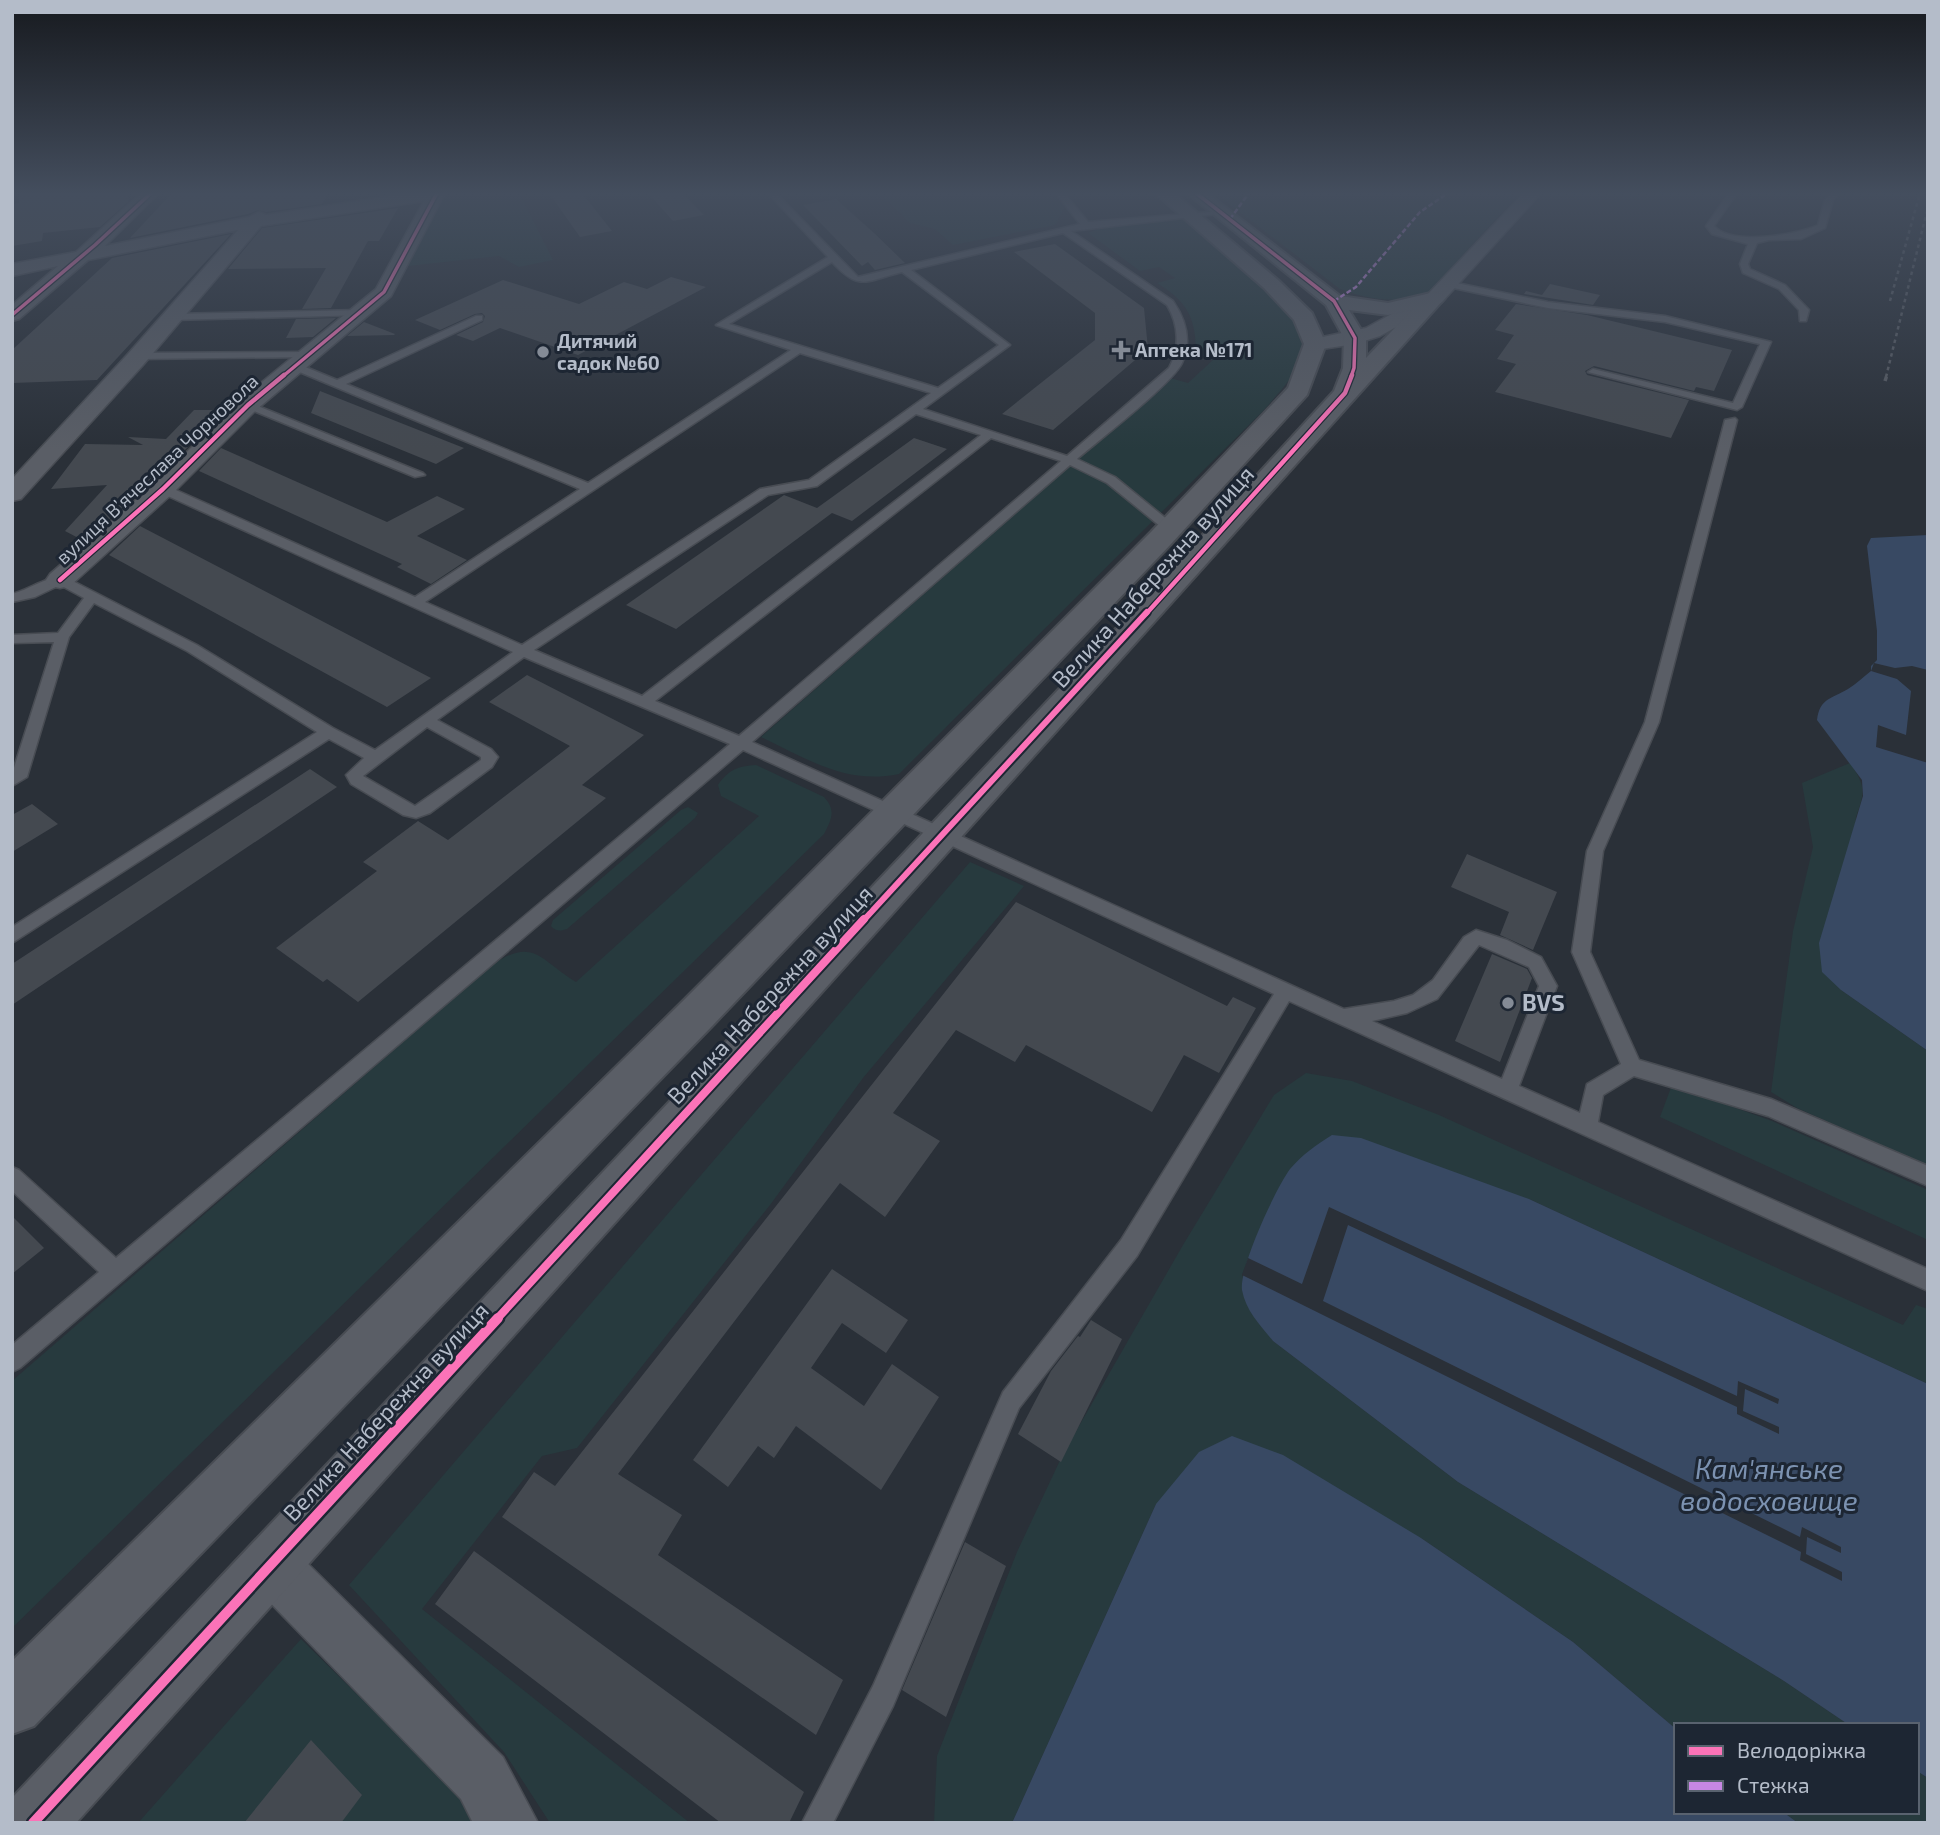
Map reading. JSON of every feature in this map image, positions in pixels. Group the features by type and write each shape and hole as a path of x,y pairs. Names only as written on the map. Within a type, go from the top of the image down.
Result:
{"street":[{"path":"12,315 54,279"},
{"path":"12,494 205,279"},
{"name":"вулиця Вʼячеслава Чорновола","path":"60,580 163,489 248,405 362,313 384,292 393,279"},
{"path":"1266,279 1304,318 1315,344 1355,338 1373,332 1441,291"},
{"path":"1302,279 1334,301 1355,338"},
{"path":"1345,393 1453,279"},
{"path":"1334,301 1388,309 1441,291"},
{"name":"Велика Набережна вулиця","path":"33,1823 941,837 1345,393 1354,368 1355,338"},
{"name":"Велика Набережна вулиця","path":"12,1704 699,1012 1170,528 1299,390 1315,344"},
{"path":"271,1564 482,1778 507,1823"}],"lane":[{"path":"799,279 721,325 939,392"},
{"path":"427,721 486,752 489,757 487,763 416,812 409,811 356,780 354,775 359,769 523,651 764,492 813,483 1005,345 916,279"},
{"path":"12,1360 741,743 1173,370 1182,356 1178,313 1170,303 1135,279"},
{"path":"1761,279 1789,293 1804,310 1803,319"},
{"path":"1441,291 1665,319 1766,342 1738,407 1593,372"},
{"path":"172,317 362,313"},
{"path":"337,384 479,318"},
{"path":"415,603 799,349"},
{"path":"138,356 301,360 337,384 589,488"},
{"path":"248,405 419,475"},
{"path":"915,410 1069,460 1111,480 1170,528"},
{"path":"1632,1067 1581,952 1595,851 1652,722 1731,421"},
{"path":"643,702 989,434"},
{"path":"163,489 523,651 741,743 941,837 1928,1280"},
{"path":"12,598 30,594 60,580 192,648 328,732 375,757"},
{"path":"12,781 19,777 62,637 92,596"},
{"path":"12,639 62,637"},
{"path":"12,936 328,732"},
{"path":"1341,1017 1400,1009 1437,988 1461,949 1476,937 1501,945 1535,962 1548,986 1507,1091"},
{"path":"817,1823 883,1696 1011,1400 1129,1248 1285,992"},
{"path":"1587,1127 1594,1090 1632,1067 1771,1108 1928,1177"},
{"path":"12,1177 115,1272"}],"green space":[{"path":"1173,279 1258,279 1291,313 1301,333 1301,358 1293,374 1265,409 899,774 861,776 844,773 827,768 761,737 1170,378 1188,383 1213,360 1196,354 1194,330 1188,312 1176,297 1157,283"},
{"path":"1327,279 1441,279 1427,294 1405,299 1372,298 1340,289"},
{"path":"1850,763 1859,778 1862,795 1856,817 1841,990 1928,1051 1928,1166 1797,1108 1771,1092 1793,931 1813,847 1802,783"},
{"path":"756,765 824,797 832,815 824,834 12,1628 12,1381 492,965 518,952 528,952 545,959 576,982 759,816 721,796 718,785 734,770"},
{"path":"688,807 698,813 695,818 567,929 559,931 551,926 553,920 681,810"},
{"path":"970,862 1024,886 863,1078 770,1205 577,1448 542,1456 422,1609 690,1823 550,1823 504,1752 349,1585"},
{"path":"1306,1073 1352,1081 1439,1115 1903,1325 1916,1305 1928,1309 1928,1384 1529,1199 1259,1231 1242,1275 1273,1341 1458,1482 1784,1681 1846,1723 1674,1723 1674,1727 1573,1642 1421,1538 1156,1504 1012,1823 934,1823 937,1756 1017,1552 1063,1454 1183,1245 1274,1095"},
{"path":"1672,1085 1772,1121 1928,1190 1928,1240 1660,1117"},
{"path":"301,1639 456,1792 475,1823 138,1823"},
{"path":"1919,1772 1928,1778 1928,1823 1798,1823 1786,1814 1919,1814"}],"water":[{"path":"1928,535 1928,1051 1841,990 1822,972 1819,943 1863,796 1862,780 1817,720 1824,703 1857,683 1871,671 1871,666 1877,660 1877,631 1867,546 1871,538"},
{"name":"Кам'янське водосховище","path":"1332,1135 1361,1138 1529,1199 1928,1384 1928,1778 1919,1772 1919,1723 1846,1723 1784,1681 1458,1482 1273,1341 1247,1305 1242,1290 1243,1279 1252,1247 1284,1179 1290,1169 1310,1150"},
{"path":"1232,1436 1283,1455 1421,1538 1573,1642 1674,1727 1674,1814 1786,1814 1798,1823 1012,1823 1156,1504 1199,1452"}],"pier":[{"path":"1874,663 1895,668 1912,666 1928,670 1928,763 1876,747 1878,725 1906,735 1911,691 1897,679 1871,671"},
{"path":"1329,1207 1737,1396 1738,1381 1779,1399 1778,1404 1745,1389 1743,1411 1779,1427 1779,1434 1737,1414 1737,1407 1348,1225 1323,1301 1800,1537 1802,1527 1841,1547 1841,1553 1807,1537 1806,1554 1842,1572 1842,1581 1800,1560 1801,1552 1242,1275 1248,1258 1302,1284"}],"building":[{"path":"90,279 190,279 97,380 12,383 12,350"},
{"path":"320,279 347,279 331,308 302,309"},
{"path":"668,279 706,287 578,355 500,328 473,341 456,335 483,322 485,316 482,313 440,330 415,320 503,280 579,304 624,282 647,289"},
{"path":"1049,279 1103,279 1144,308 1148,349 1053,430 1002,414 1095,340 1095,313"},
{"path":"1550,284 1600,295 1593,305 1524,294 1526,291 1542,295"},
{"path":"1516,304 1587,315 1732,350 1714,391 1696,387 1694,391 1594,366 1585,371 1587,375 1689,400 1671,438 1495,392 1516,364 1497,359 1514,335 1495,330"},
{"path":"336,318 313,337 286,338 296,319"},
{"path":"364,322 395,334 347,336"},
{"path":"320,391 464,448 436,464 311,413"},
{"path":"194,410 226,410 152,482 84,541 65,531 107,485 51,489 85,444 143,445 128,437 166,439"},
{"path":"914,438 947,449 852,521 832,513 676,629 626,605 784,495 817,508"},
{"path":"221,448 387,522 437,496 465,509 417,536 467,560 431,584 397,567 402,564 199,471"},
{"path":"140,526 431,678 387,707 109,555"},
{"path":"527,675 644,735 582,785 606,798 358,1002 327,979 323,982 276,948 377,871 363,862 418,821 448,840 570,746 489,702"},
{"path":"310,769 337,787 12,1005 12,964"},
{"path":"32,804 58,824 12,852 12,815"},
{"path":"1467,854 1557,892 1533,950 1500,935 1509,912 1451,887"},
{"path":"1016,902 1227,1006 1233,997 1256,1008 1219,1073 1184,1055 1152,1112 1026,1045 1015,1062 956,1030 893,1113 940,1141 885,1217 840,1183 618,1474 682,1515 658,1555 843,1680 816,1735 502,1517 534,1472 555,1486"},
{"path":"1492,954 1527,969 1532,978 1500,1062 1455,1041"},
{"path":"12,1216 44,1248 12,1274"},
{"path":"832,1269 908,1320 886,1353 842,1323 811,1368 864,1406 892,1364 939,1397 881,1490 796,1426 774,1458 758,1446 728,1487 693,1460"},
{"path":"1091,1320 1122,1339 1061,1462 1018,1434 1051,1371"},
{"path":"965,1542 1006,1566 946,1717 902,1690"},
{"path":"474,1551 804,1792 789,1823 721,1823 435,1604"},
{"path":"311,1740 362,1795 341,1823 244,1823"}],"railway":[{"path":"1890,301 1896,279"},
{"path":"1886,377 1910,279"},
{"path":"1885,381 1887,375"}],"marked path":[{"path":"1334,301 1356,287 1363,279"}],"cycle path":[{"path":"12,315 55,279"},
{"path":"60,580 163,489 248,405 384,292 391,279"},
{"path":"33,1823 1152,607 1345,393 1354,368 1355,338 1334,301 1305,279"}],"place":[{"name":"Аптека №171","path":"1121,350"},
{"name":"Дитячий садок №60","path":"543,352"},
{"name":"BVS","path":"1508,1003"}]}
